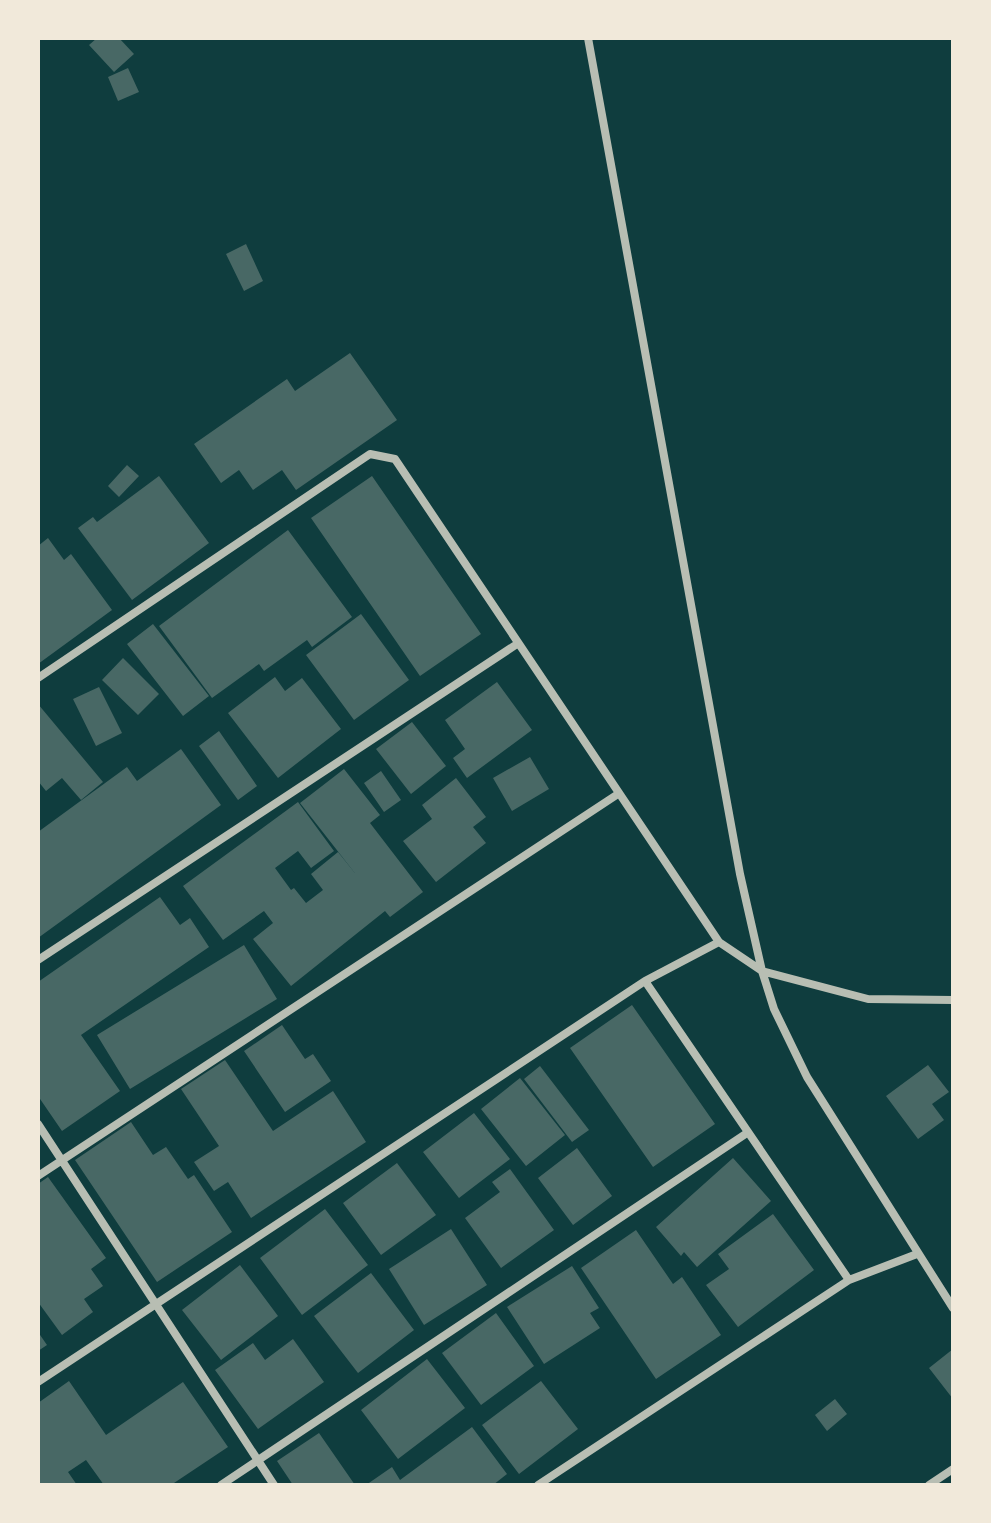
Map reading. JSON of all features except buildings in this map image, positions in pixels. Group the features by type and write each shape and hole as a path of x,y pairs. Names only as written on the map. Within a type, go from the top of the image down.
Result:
{"street":[{"path":"588,38 740,874 762,971 774,1009 807,1077 953,1308"},
{"path":"38,678 370,454 395,459 719,942 762,971 868,999 953,1000"},
{"path":"38,960 517,644"},
{"path":"38,1176 618,794"},
{"path":"38,1382 645,981 719,942"},
{"path":"645,981 849,1280"},
{"path":"38,1124 274,1485"},
{"path":"221,1485 747,1133"},
{"path":"538,1485 849,1280 917,1254"},
{"path":"929,1485 953,1469"}]}
